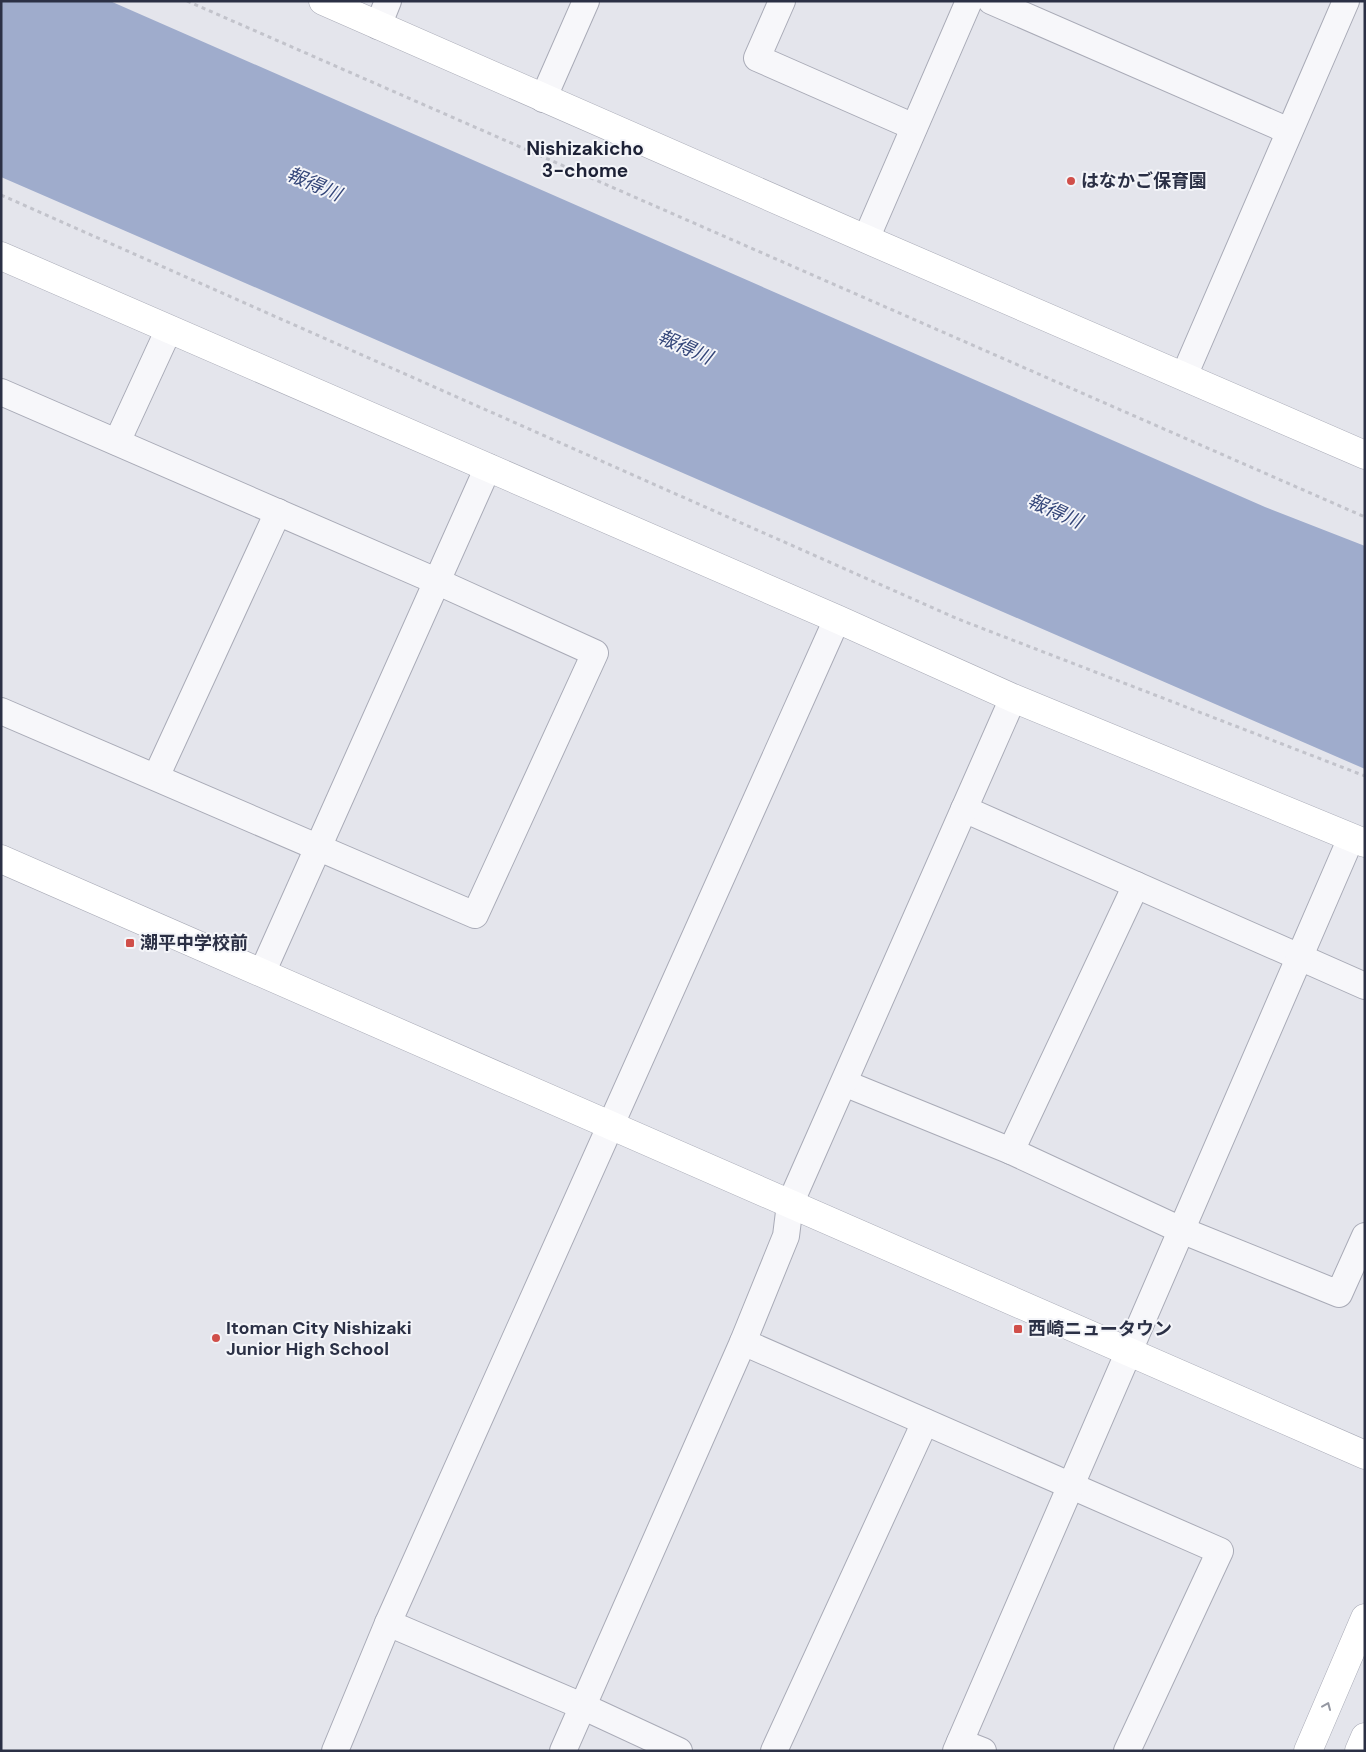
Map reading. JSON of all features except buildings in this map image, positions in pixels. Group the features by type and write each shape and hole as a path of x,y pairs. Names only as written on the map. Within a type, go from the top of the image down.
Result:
{"street":[{"path":"322,1 543,99 1365,455"},
{"path":"378,26 388,1"},
{"path":"543,99 586,1"},
{"path":"782,1 757,58 914,127"},
{"path":"866,239 969,1"},
{"path":"991,1 1289,131"},
{"path":"1184,376 1346,1"},
{"path":"1,256 837,619 1013,698 1358,841 1299,957 1181,1230 1071,1485 966,1748"},
{"path":"117,442 169,329"},
{"path":"1,392 436,581 595,653 475,915 1,711"},
{"path":"262,973 488,467"},
{"path":"156,777 278,512"},
{"path":"336,1751 388,1623 837,619"},
{"path":"563,1751 742,1342 786,1236 790,1204 1013,698"},
{"path":"964,809 1365,986"},
{"path":"1,859 1365,1456"},
{"path":"1011,1151 1136,885"},
{"path":"844,1083 1011,1151 1181,1230 1339,1294 1365,1236"},
{"path":"742,1342 1220,1551 1128,1751"},
{"path":"774,1751 925,1422"},
{"path":"1308,1751 1365,1618"},
{"path":"388,1623 582,1706 679,1751"},
{"path":"1359,1751 1365,1737"}],"path":[{"path":"187,1 1365,517"},
{"path":"1,196 958,620 1365,776"}],"water":[{"name":"報得川","path":"1,1 110,1 1265,507 1365,546 1365,769 1,177"}],"place":[{"name":"はなかご保育園","path":"1071,181"},
{"name":"潮平中学校前","path":"130,943"},
{"name":"西崎ニュータウン","path":"1018,1329"},
{"name":"Itoman City Nishizaki Junior High School","path":"216,1338"}],"district":[{"name":"Nishizakicho 3-chome","path":"585,159"}]}
